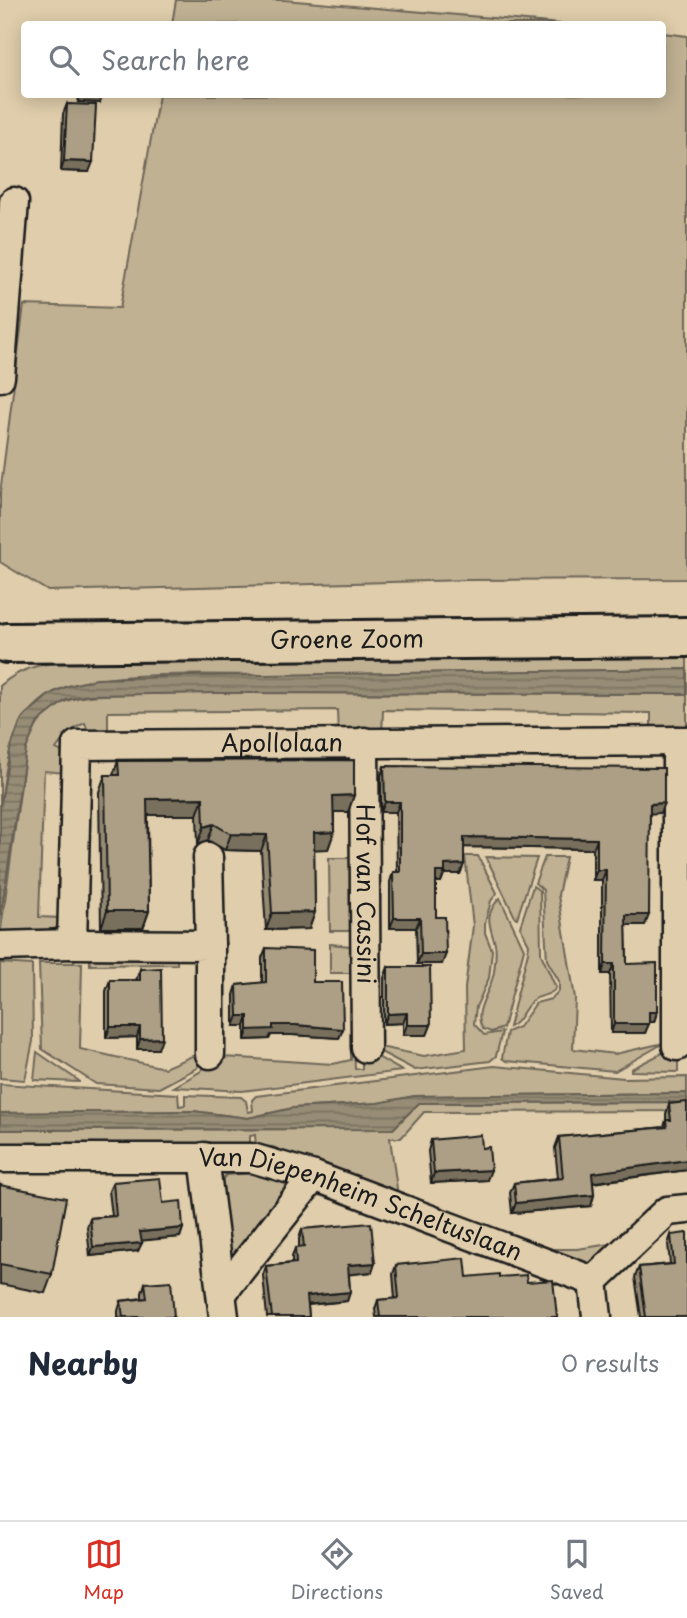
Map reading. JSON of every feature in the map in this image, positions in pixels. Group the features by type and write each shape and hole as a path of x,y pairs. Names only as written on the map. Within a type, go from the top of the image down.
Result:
{"main road":[{"name":"Groene Zoom","path":"2,643 687,637"}],"street":[{"path":"0,377 14,202"},
{"path":"677,1046 682,741"},
{"name":"Apollolaan","path":"72,944 76,745 682,741"},
{"name":"Hof van Cassini","path":"364,742 366,1048"},
{"path":"208,857 210,1054"},
{"path":"0,946 210,945"},
{"path":"204,1157 223,1305"},
{"name":"Van Diepenheim Scheltuslaan","path":"0,1158 252,1158 314,1176 593,1281"},
{"path":"223,1305 314,1176"},
{"path":"597,1317 593,1281 667,1211 687,1209"}],"shaded area":[{"path":"176,0 284,0 526,21 172,21"},
{"path":"666,33 687,36 687,579 467,580 48,591 0,562 0,494 24,305 120,308 158,98 666,98"},
{"path":"687,651 687,669 168,675 101,679 73,685 52,693 38,704 18,729 8,759 0,809 0,686 21,672 42,665 91,660"},
{"path":"687,669 687,694 216,693 88,695 66,700 38,722 26,749 0,920 0,809 10,750 20,722 27,714 50,694 68,686 96,679 184,676"},
{"path":"216,693 687,694 687,739 651,735 651,713 383,710 382,736 338,736 337,710 108,712 108,735 90,737 85,723 80,725 68,734 56,749 69,756 66,773 44,771 39,917 61,918 60,924 51,932 0,936 26,749 43,716 68,700 83,697"},
{"path":"465,856 478,856 497,893 491,901 485,923 485,933 492,950 489,978 476,1007 474,1024 484,1035 502,1032 496,1056 490,1061 415,1070 373,1048 375,1046 424,1056 466,1049 465,988 473,926"},
{"path":"486,857 537,858 517,918 515,917"},
{"path":"545,857 566,857 558,895 575,998 573,1049 615,1054 664,1043 615,1071 506,1061 502,1058 507,1032 519,1027 536,1003 551,999 559,991 559,981 547,960 543,890 535,883"},
{"path":"329,858 351,858 352,931 330,931"},
{"path":"533,886 540,891 541,954 556,988 532,1001 509,1027 528,952 529,944 520,927"},
{"path":"500,898 524,949 503,1028 491,1032 483,1029 479,1015 495,962 496,947 490,915"},
{"path":"330,944 350,946 352,973 330,973"},
{"path":"177,953 177,964 90,965 90,954"},
{"path":"0,963 32,965 33,1041 25,1080 0,1078"},
{"path":"39,963 82,963 80,1049 164,1068 197,1054 201,1056 197,1068 159,1088 96,1084 42,1049"},
{"path":"678,1045 678,1072 631,1071 631,1069"},
{"path":"351,1048 354,1048 355,1069 362,1069 362,1048 402,1071 242,1091 174,1087 201,1071 207,1056 333,1064 351,1060"},
{"path":"37,1052 79,1081 79,1082 34,1080"},
{"path":"494,1066 624,1078 687,1077 687,1093 415,1096 378,1103 293,1108 248,1118 193,1111 0,1113 0,1084 178,1094 179,1106 185,1105 185,1095 241,1097 246,1101 248,1112 253,1111 252,1100 256,1096"},
{"path":"687,1093 687,1102 419,1103 393,1129 0,1130 0,1113 193,1111 248,1118 293,1108 378,1103 414,1096"},
{"path":"687,1102 687,1111 424,1112 401,1138 390,1138 398,1196 273,1147 256,1146 255,1135 250,1136 250,1146 0,1148 0,1130 393,1129 419,1103"},
{"path":"267,1174 293,1185 230,1262 219,1183 226,1175"},
{"path":"624,1242 588,1267 543,1249 577,1249"}],"building":[{"path":"67,104 96,105 93,162 64,161"},
{"path":"354,760 354,795 333,796 334,832 314,833 315,912 272,913 267,835 231,834 214,824 204,827 203,798 147,799 149,911 107,911 105,775 119,775 118,761"},
{"path":"384,766 664,768 664,803 650,804 649,915 626,915 627,964 657,963 657,1012 649,1012 649,1024 614,1024 614,964 605,964 606,870 597,870 597,839 464,837 464,864 445,865 445,872 436,872 436,917 445,917 446,954 421,954 420,918 394,918 393,872 400,872 400,802 385,802"},
{"path":"266,948 313,950 313,982 342,982 343,1029 273,1025 273,1029 248,1030 248,1016 238,1016 237,985 266,982"},
{"path":"388,967 430,967 431,1025 407,1025 407,1013 388,1014"},
{"path":"161,968 162,1038 140,1039 140,1027 110,1027 110,980 140,980 140,969"},
{"path":"687,1102 687,1160 592,1173 594,1195 516,1203 514,1183 563,1178 559,1137 667,1127 666,1120 671,1120 669,1104"},
{"path":"481,1135 482,1148 489,1147 491,1170 434,1173 431,1140"},
{"path":"160,1178 163,1203 181,1201 183,1228 140,1232 142,1243 93,1247 90,1218 116,1216 113,1182"},
{"path":"0,1185 66,1198 52,1274 0,1264"},
{"path":"371,1223 375,1263 348,1265 350,1292 307,1296 309,1317 272,1317 266,1266 296,1263 295,1248 304,1247 302,1229"},
{"path":"687,1233 687,1317 646,1317 639,1267 674,1264 671,1235"},
{"path":"465,1258 467,1277 499,1274 499,1277 526,1275 527,1282 553,1280 557,1317 380,1317 378,1300 399,1298 396,1265"},
{"path":"171,1281 174,1317 123,1317 121,1301 147,1298 145,1283"}]}
